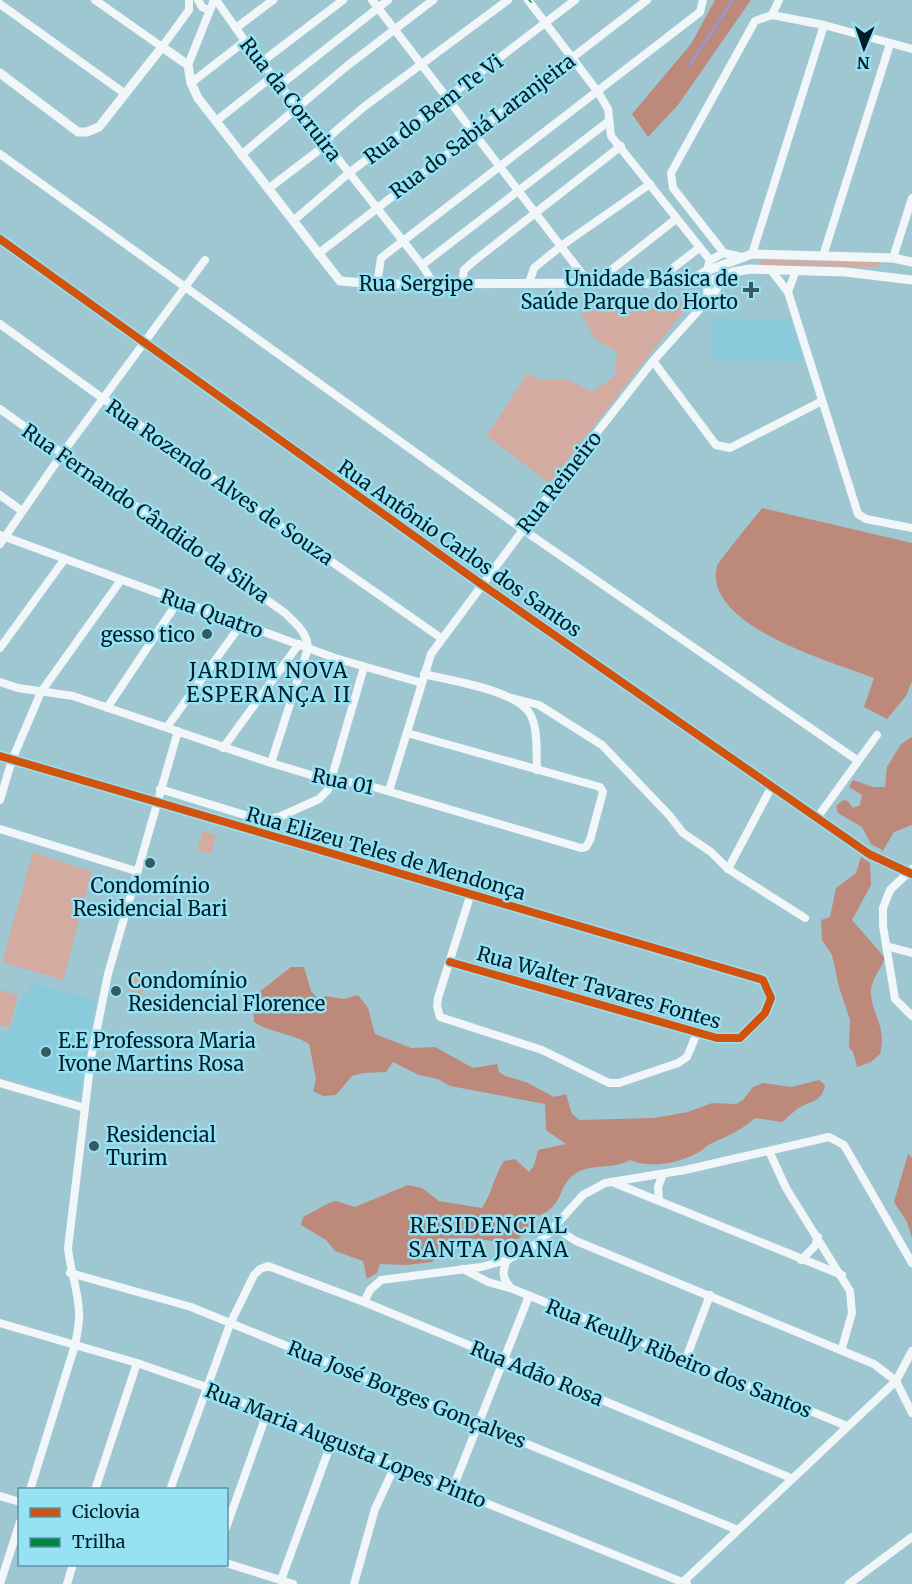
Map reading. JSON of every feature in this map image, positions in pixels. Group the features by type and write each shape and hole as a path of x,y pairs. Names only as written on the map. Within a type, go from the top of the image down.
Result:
{"street":[{"path":"96,0 188,65 208,10 215,0"},
{"path":"0,74 78,132 87,132 99,127 162,47 189,10 189,0"},
{"path":"198,0 208,10"},
{"name":"Rua da Corruira","path":"215,0 377,206 433,283"},
{"path":"236,28 273,0"},
{"path":"263,62 343,0"},
{"path":"372,0 592,283 676,219"},
{"path":"280,85 388,0"},
{"path":"241,155 347,66 434,0"},
{"path":"268,189 323,147 325,141 365,106 508,0"},
{"path":"528,0 598,92 608,109 611,136 710,260"},
{"name":"Rua do Bem Te Vi","path":"293,221 349,173 575,0"},
{"name":"Rua do Sabiá Laranjeira","path":"318,254 377,206 647,0"},
{"path":"377,284 381,258 502,167 700,12 702,0"},
{"path":"772,15 780,0"},
{"path":"0,4 124,93"},
{"path":"724,253 672,188 671,173 755,21 772,15 824,25 912,50"},
{"path":"747,255 824,25"},
{"path":"192,83 245,40"},
{"path":"824,256 890,44"},
{"name":"Rua Sergipe","path":"188,65 198,98 340,281 377,284 686,284 708,282 724,275 750,269 845,272 912,280"},
{"path":"216,121 273,76"},
{"path":"422,265 609,121"},
{"path":"462,283 464,270 474,261 621,146"},
{"path":"0,154 183,288 522,529 856,760"},
{"path":"529,283 534,268 561,246 650,184"},
{"path":"893,258 912,198"},
{"name":"Rua Antônio Carlos dos Santos","path":"0,239 480,584 869,854 911,872"},
{"path":"673,268 699,248"},
{"path":"706,300 708,282 706,271 710,260 724,253 893,258 912,262"},
{"path":"686,284 706,271 747,255"},
{"path":"2,539 205,260"},
{"path":"771,270 788,292 858,514 866,519 912,528"},
{"path":"788,292 796,270"},
{"name":"Rua Reineiro","path":"389,791 424,674 431,654 441,638 522,529 653,361 715,292 724,275"},
{"name":"Rua Rozendo Alves de Souza","path":"0,324 246,502 441,638"},
{"path":"653,361 716,445 723,448 730,448 822,401"},
{"name":"Rua Fernando Cândido da Silva","path":"0,409 285,613 302,630 307,639 308,648"},
{"path":"0,495 22,511"},
{"name":"Rua Quatro","path":"2,539 363,667 422,683"},
{"path":"0,648 64,560"},
{"path":"0,800 12,760 41,692 121,580"},
{"path":"107,708 179,600"},
{"path":"167,727 242,623"},
{"path":"223,748 299,644"},
{"path":"271,763 308,648"},
{"path":"160,789 261,820 270,820 319,799 328,790 331,781 363,667"},
{"path":"424,674 539,705 611,752 669,815 682,833 711,852 728,869 804,918"},
{"name":"Rua 01","path":"0,682 41,692 73,696 223,748 331,781 345,780 389,791 581,848 586,847 603,792 600,787 537,770"},
{"path":"407,733 537,770 534,725 528,711 512,698"},
{"path":"31,1488 75,1345 79,1312 75,1286 70,1273 70,1225 91,1058 108,974 155,804 178,731"},
{"path":"817,818 856,760 877,735"},
{"name":"Rua Elizeu Teles de Mendonça","path":"0,756 155,804 471,893 763,980"},
{"path":"728,869 772,786"},
{"path":"0,829 136,871"},
{"path":"911,872 890,890 883,908 886,946 895,999 912,1016"},
{"path":"471,893 438,998 437,1006 440,1017 542,1050 609,1083 618,1083 678,1063 687,1057 697,1033"},
{"path":"886,946 912,953"},
{"name":"Rua Walter Tavares Fontes","path":"450,962 717,1038 740,1038 769,1006 770,992 763,980"},
{"path":"0,1083 85,1108"},
{"path":"364,1302 381,1280 507,1260 532,1247 583,1195 610,1181 663,1174 829,1137 844,1145 912,1263"},
{"path":"769,1151 772,1161 850,1291 852,1313 842,1348"},
{"path":"659,1199 658,1187 663,1174"},
{"path":"610,1181 842,1275"},
{"path":"554,1227 576,1240 842,1348 874,1364 896,1381 912,1413"},
{"path":"801,1260 815,1246 818,1237"},
{"path":"507,1260 503,1270 504,1279 513,1289"},
{"name":"Rua Adão Rosa","path":"230,1323 260,1269 268,1266 364,1302 792,1478"},
{"name":"Rua Keully Ribeiro dos Santos","path":"462,1268 488,1282 513,1289 847,1426"},
{"name":"Rua José Borges Gonçalves","path":"70,1273 161,1298 230,1323 738,1530"},
{"path":"453,1488 529,1296"},
{"path":"685,1361 710,1296"},
{"path":"171,1488 230,1323"},
{"name":"Rua Maria Augusta Lopes Pinto","path":"0,1325 137,1363 206,1387 332,1441 685,1583"},
{"path":"685,1583 792,1478 896,1381 912,1351"},
{"path":"96,1488 137,1363"},
{"path":"228,1522 267,1413"},
{"path":"281,1580 332,1441"},
{"path":"354,1584 375,1509 394,1466"},
{"path":"0,1496 18,1501"},
{"path":"0,1584 18,1528"},
{"path":"849,1584 912,1537"},
{"path":"228,1564 293,1584"},
{"path":"67,1584 72,1566"}],"shaded area":[{"path":"715,0 751,0 678,105 648,137 632,114 691,44"},
{"path":"760,261 879,262 878,267 758,266"},
{"path":"596,295 629,307 693,299 549,483 487,436 527,373 538,379 567,379 592,392 615,376 617,352 595,339 582,315"},
{"path":"712,318 790,319 803,361 712,360"},
{"path":"762,508 912,543 912,681 906,696 887,719 864,707 874,678 774,638 749,624 729,607 718,587 717,566"},
{"path":"912,737 912,825 894,832 881,854 882,850 871,844 862,827 838,813 836,806 843,800 848,801 853,808 860,805 862,795 849,787 853,780 873,787 885,787 887,767 901,744"},
{"path":"203,831 216,835 211,854 197,850"},
{"path":"33,852 92,872 63,980 2,962"},
{"path":"861,857 870,863 871,885 852,920 885,958 871,989 882,1036 880,1054 871,1062 857,1067 853,1052 849,1047 850,1020 832,955 822,940 821,920 830,917 836,888 856,873"},
{"path":"291,967 304,967 311,991 319,1000 325,996 344,999 358,995 368,1008 375,1034 411,1048 435,1047 473,1068 497,1064 499,1072 505,1076 526,1082 554,1097 566,1094 572,1114 579,1120 654,1118 688,1112 712,1103 736,1104 743,1100 753,1087 763,1083 791,1087 819,1080 825,1085 824,1091 819,1098 797,1109 782,1122 755,1118 739,1130 683,1159 665,1164 638,1163 630,1160 617,1165 589,1168 576,1173 569,1179 550,1209 531,1218 527,1230 520,1238 510,1241 466,1238 456,1240 432,1262 407,1265 380,1264 377,1273 367,1279 363,1261 335,1251 326,1240 301,1225 303,1217 329,1203 336,1201 355,1207 408,1185 422,1188 439,1201 482,1208 504,1161 515,1159 529,1172 534,1166 538,1150 566,1144 546,1130 545,1104 450,1086 438,1079 419,1075 393,1062 386,1072 352,1076 336,1095 323,1096 313,1091 316,1079 309,1044 254,1022 253,997"},
{"path":"133,970 148,974 142,995 127,990"},
{"name":"E.E Professora Maria Ivone Martins Rosa","path":"31,983 95,1000 81,1090 72,1097 0,1076 0,1032 10,1034 22,994 27,995"},
{"path":"0,990 18,995 9,1027 0,1025"},
{"path":"908,1154 912,1158 912,1239 907,1222 894,1202"}],"waterway":[{"path":"689,66 733,0"}],"cycle path":[{"path":"0,239 481,584 869,854 912,874"},
{"path":"0,756 763,980 771,998 765,1013 740,1038 717,1038 450,962"}],"place":[{"name":"Unidade Básica de Saúde Parque do Horto","path":"751,290"},
{"name":"gesso tico","path":"207,634"},
{"name":"Condomínio Residencial Bari","path":"150,863"},
{"name":"Condomínio Residencial Florence","path":"116,991"},
{"name":"E.E Professora Maria Ivone Martins Rosa","path":"46,1052"},
{"name":"Residencial Turim","path":"94,1146"}],"district":[{"name":"JARDIM NOVA ESPERANÇA II","path":"269,682"},
{"name":"RESIDENCIAL SANTA JOANA","path":"489,1237"}]}
